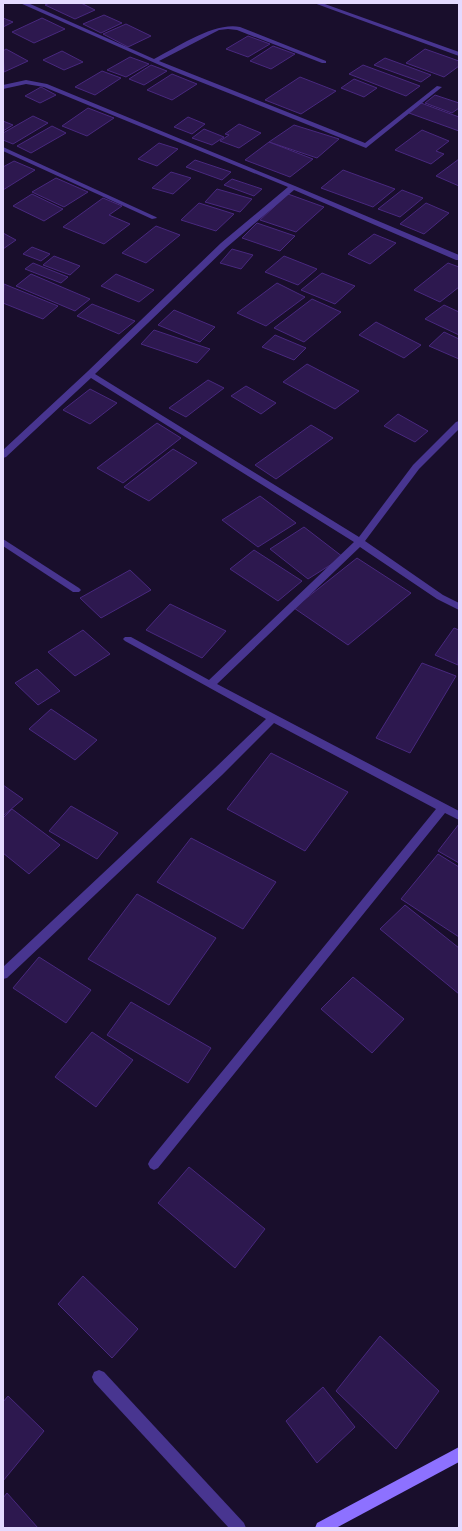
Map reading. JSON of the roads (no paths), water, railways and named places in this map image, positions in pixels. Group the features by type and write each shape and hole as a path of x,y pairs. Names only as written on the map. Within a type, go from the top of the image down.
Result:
{"street":[{"path":"23,3 154,61 366,146 438,87"},
{"path":"317,3 327,4 459,54"},
{"path":"154,61 217,29 228,27 238,28 324,62"},
{"path":"3,87 26,82 45,85 293,187 459,258"},
{"path":"3,149 154,218"},
{"path":"3,455 90,374 224,245 293,187"},
{"path":"90,374 360,542 440,598 459,607"},
{"path":"210,685 360,542 416,467 459,424"},
{"path":"3,542 76,590"},
{"path":"128,639 210,685 459,816"},
{"path":"3,974 213,778 273,718"},
{"path":"154,1164 443,808"},
{"path":"99,1377 239,1528"},
{"path":"328,1526 459,1454"}]}
